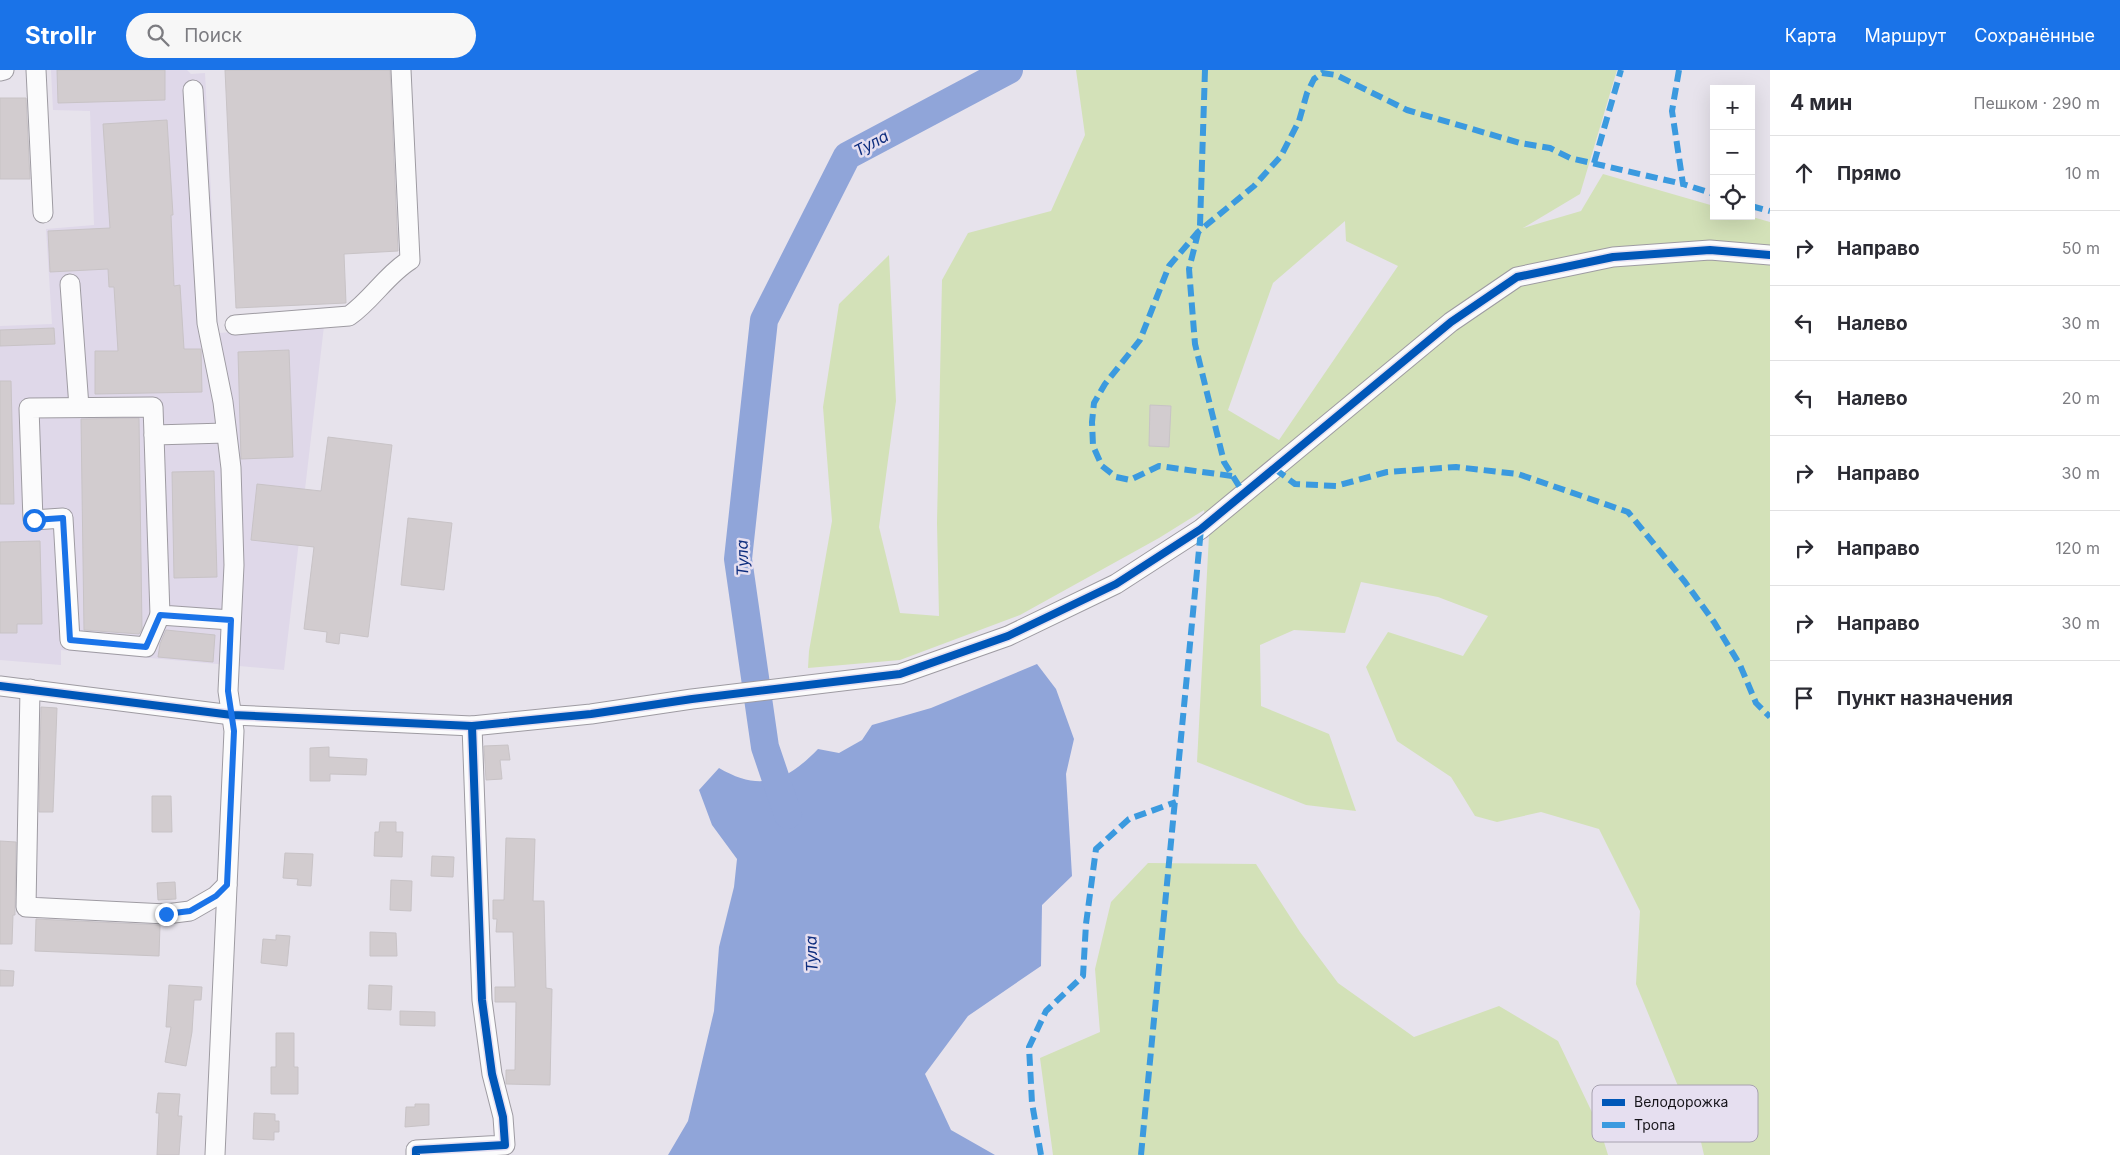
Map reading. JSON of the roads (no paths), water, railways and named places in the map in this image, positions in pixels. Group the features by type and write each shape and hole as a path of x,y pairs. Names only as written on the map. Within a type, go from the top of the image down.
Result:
{"street":[{"path":"0,71 4,70"},
{"path":"36,70 43,213"},
{"path":"235,325 349,316 396,269 410,260 401,70"},
{"path":"193,90 207,323 220,383 231,468 234,565 228,691 234,731 215,1155"},
{"path":"0,686 232,715 472,726 591,714 692,699 900,674 1008,636 1116,584 1201,530 1451,322 1517,278 1613,257 1710,250 1770,255"},
{"path":"70,284 79,408"},
{"path":"153,407 160,615 146,647 70,640 63,518 34,520 30,408 79,408 153,407"},
{"path":"154,435 226,434"},
{"path":"160,615 231,620"},
{"path":"30,689 26,907 166,914 190,911 216,896 227,885"},
{"path":"416,1155 416,1150 505,1145 503,1117 492,1074 482,1000 472,726"}],"water":[{"path":"1037,664 1056,689 1074,739 1066,774 1072,876 1042,905 1041,966 968,1016 925,1074 951,1130 995,1155 668,1155 688,1121 714,1011 719,947 734,887 737,859 712,825 699,790 719,768 747,780 772,780 783,776 795,769 818,749 839,753 862,740 872,725 931,708"}],"waterway":[{"name":"Тула","path":"788,815 765,747 738,559 764,320 847,156 1009,70"}]}
